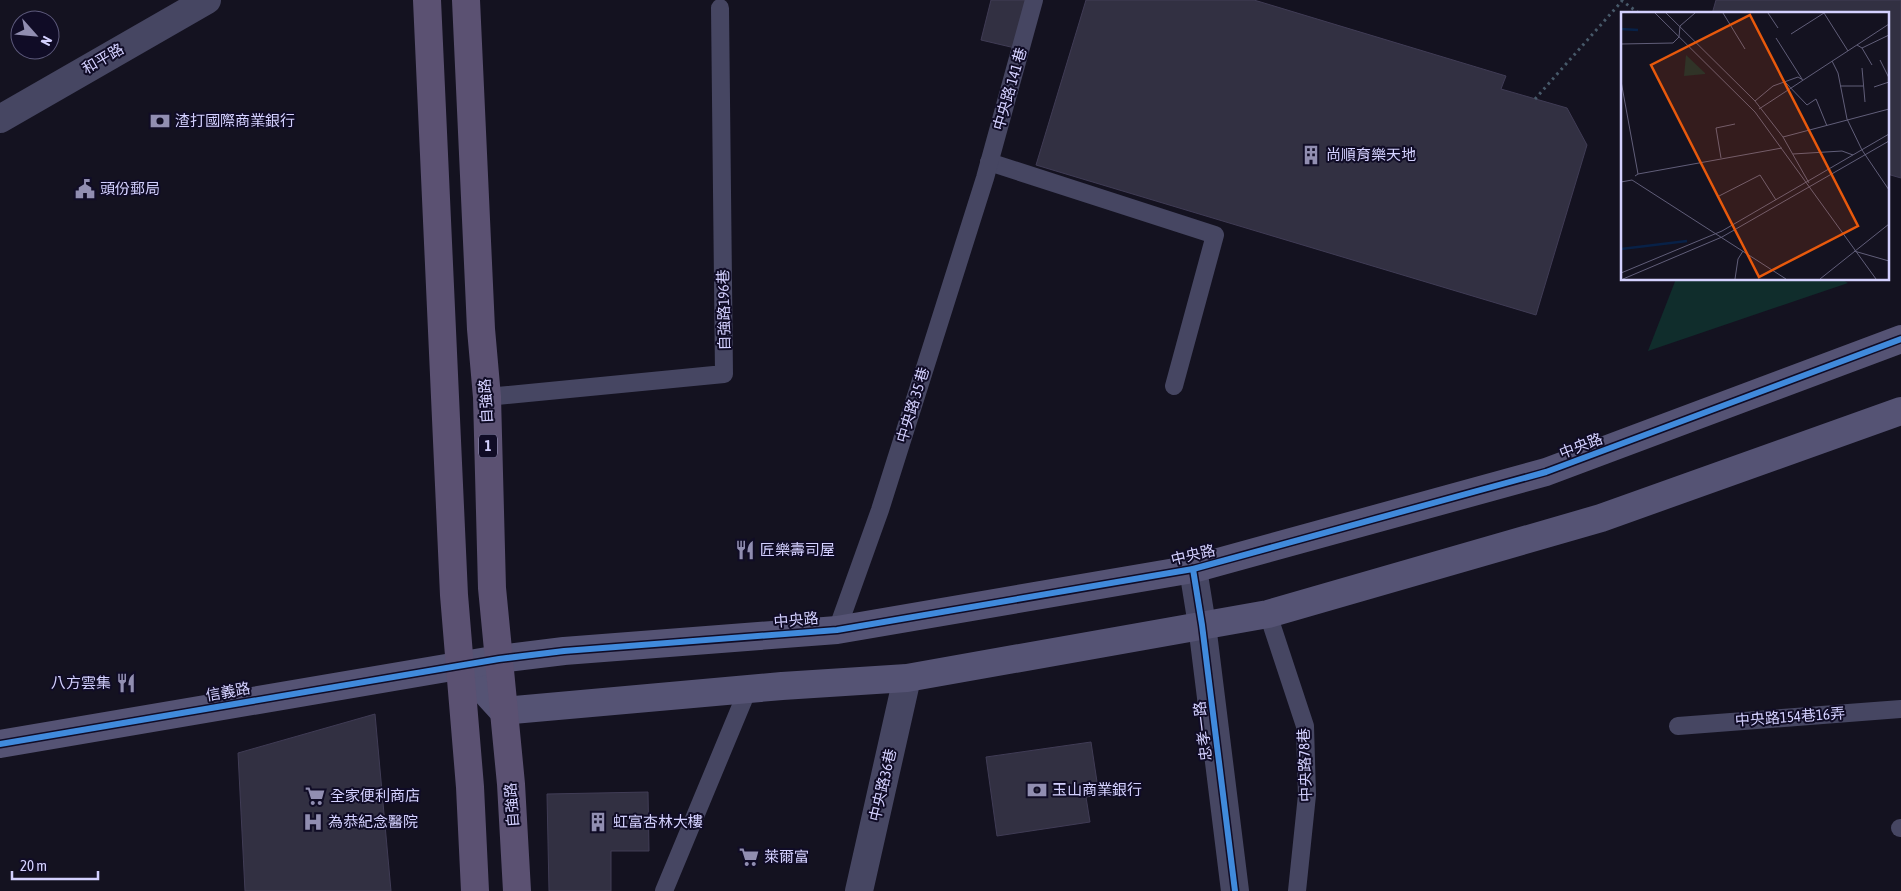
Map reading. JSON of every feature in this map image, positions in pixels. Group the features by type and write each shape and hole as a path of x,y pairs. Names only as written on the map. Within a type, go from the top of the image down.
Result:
{"main road":[{"path":"427,0 454,594 470,787 475,891"},
{"name":"自強路","path":"466,0 481,329 487,397 492,588 511,784 517,891"},
{"path":"443,332 481,329"}],"street":[{"name":"和平路","path":"0,119 207,0"},
{"name":"中央路","path":"461,665 564,651 836,630 1193,569 1546,472 1901,338"},
{"path":"461,665 503,711 748,689 907,678 1268,614 1601,518 1901,411"},
{"name":"忠孝一路","path":"1193,569 1202,625 1235,891"},
{"name":"信義路","path":"0,744 461,665"},
{"name":"中央路36巷","path":"859,891 907,678"}],"lane":[{"name":"中央路 141 巷","path":"987,170 1034,0"},
{"name":"自強路196巷","path":"487,397 724,374 720,8"},
{"path":"987,170 1215,235 1174,386"},
{"name":"中央路 35 巷","path":"836,630 880,510 987,170"},
{"name":"中央路78巷","path":"1268,614 1305,726 1308,795 1297,891"},
{"path":"664,891 748,689"},
{"name":"中央路154巷16弄","path":"1678,726 1901,709"}],"path":[{"path":"1535,99 1621,0 1637,12"}],"green space":[{"path":"1676,280 1843,280 1848,283 1648,351"}],"building":[{"path":"991,0 1028,0 1015,48 981,40"},
{"name":"尚順育樂天地","path":"1086,0 1254,0 1506,76 1501,89 1567,108 1587,145 1536,315 1036,165"},
{"path":"1716,0 1901,0 1901,178 1888,174 1888,12 1713,12"},
{"name":"為恭紀念醫院","path":"375,714 391,891 245,891 238,753"},
{"path":"1091,742 1099,795 1086,797 1090,822 997,836 986,757"},
{"name":"虹富杏林大樓","path":"648,792 649,851 611,851 611,891 549,891 547,794"}],"cycle path":[{"path":"0,744 499,659 564,651 837,630 1193,569 1546,472 1901,339"},
{"path":"1193,569 1202,625 1235,891"}],"place":[{"name":"渣打國際商業銀行","path":"160,121"},
{"name":"尚順育樂天地","path":"1311,155"},
{"name":"頭份郵局","path":"85,189"},
{"name":"匠樂壽司屋","path":"745,550"},
{"name":"八方雲集","path":"126,683"},
{"name":"玉山商業銀行","path":"1037,790"},
{"name":"全家便利商店","path":"315,796"},
{"name":"為恭紀念醫院","path":"313,822"},
{"name":"虹富杏林大樓","path":"598,822"},
{"name":"萊爾富","path":"749,857"}]}
